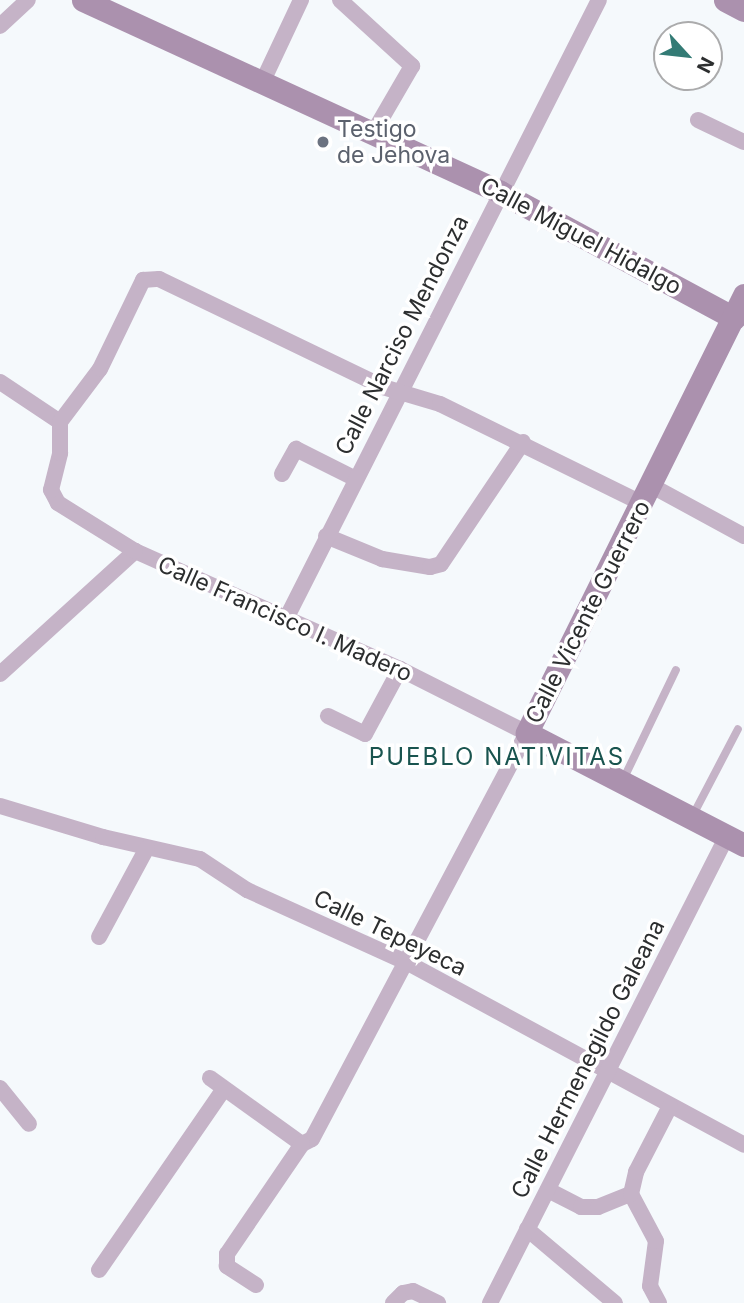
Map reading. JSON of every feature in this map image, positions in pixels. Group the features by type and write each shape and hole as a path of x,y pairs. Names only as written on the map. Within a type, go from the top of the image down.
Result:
{"street":[{"path":"0,26 28,0"},
{"name":"Calle Miguel Hidalgo","path":"83,0 261,85 500,192 739,320"},
{"path":"261,85 301,0"},
{"path":"340,0 412,66 373,133"},
{"name":"Calle Narciso Mendonza","path":"287,617 354,478 599,0"},
{"path":"725,0 744,10"},
{"path":"698,120 744,142"},
{"path":"0,382 60,422 100,369 143,280 149,276 399,390 744,536"},
{"name":"Calle Vicente Guerrero","path":"256,1284 226,1266 227,1254 307,1141 408,963 739,320 744,295"},
{"name":"Calle Francisco I. Madero","path":"60,422 54,498 135,551 400,669 735,841"},
{"path":"326,536 382,559 430,567 441,564 523,443"},
{"path":"282,474 296,449 354,478"},
{"path":"0,674 135,551"},
{"path":"328,716 365,734 400,669"},
{"name":"Calle Tepeyeca","path":"0,806 147,848 200,859 247,890 408,963 744,1145"},
{"name":"Calle Hermenegildo Galeana","path":"493,1302 527,1228 607,1073 735,841"},
{"path":"99,937 147,848"},
{"path":"210,1078 307,1141"},
{"path":"0,1088 29,1124"},
{"path":"99,1270 224,1089"},
{"path":"659,1303 650,1286 656,1241 631,1194 636,1172 670,1106"},
{"path":"548,1190 581,1207 598,1208 631,1194"},
{"path":"527,1228 615,1303"},
{"path":"393,1303 403,1293 413,1291 438,1303"}],"lane":[{"path":"622,783 676,670"},
{"path":"691,818 738,729"}],"place":[{"name":"Testigo de Jehova","path":"323,142"}],"district":[{"name":"PUEBLO NATIVITAS","path":"497,757"}]}
